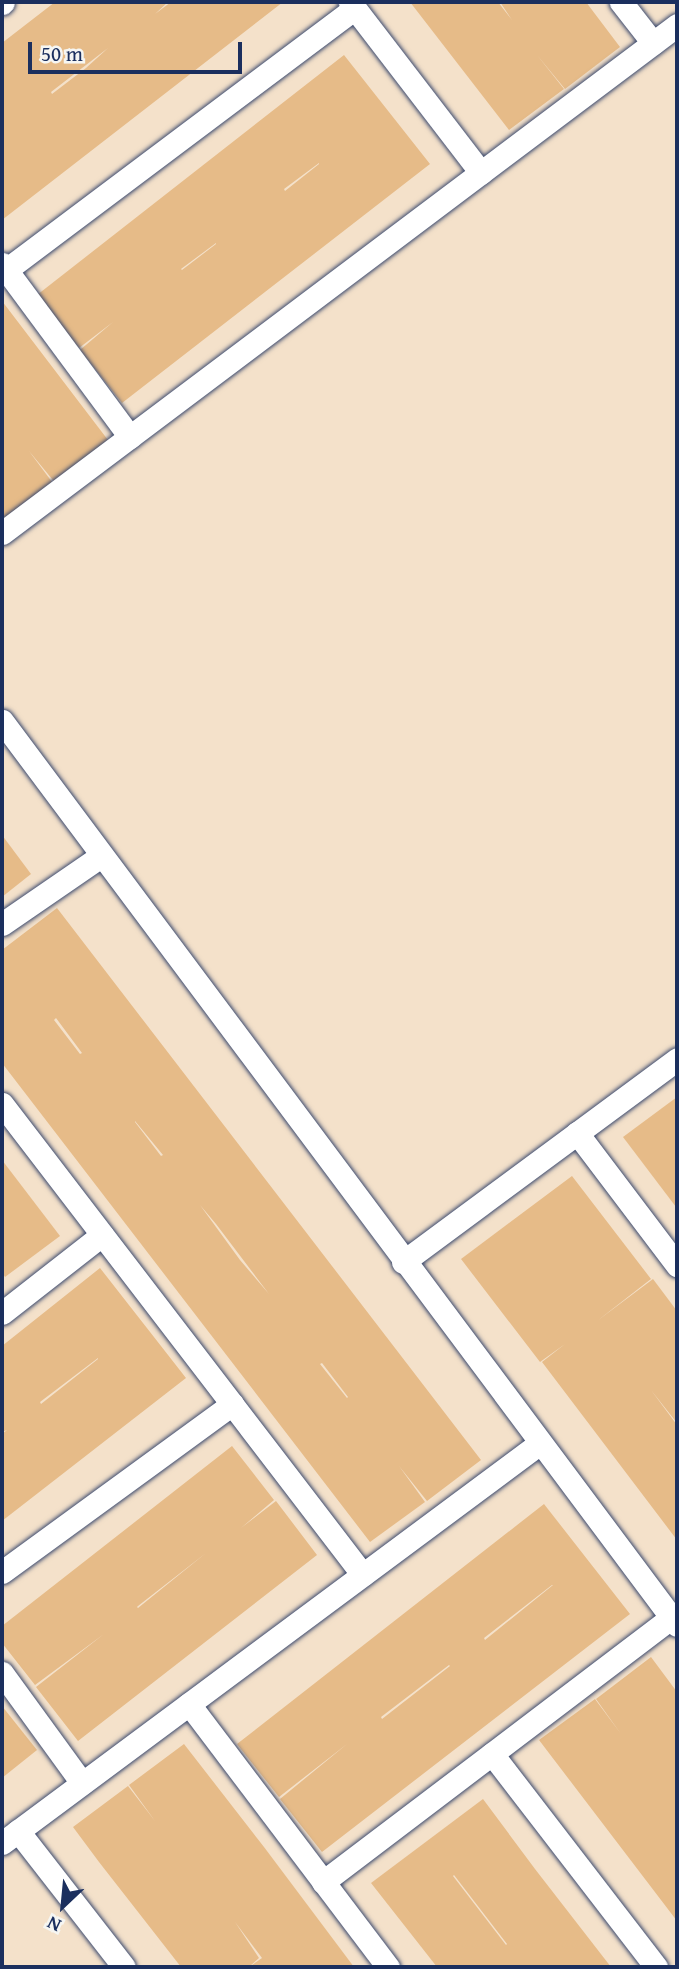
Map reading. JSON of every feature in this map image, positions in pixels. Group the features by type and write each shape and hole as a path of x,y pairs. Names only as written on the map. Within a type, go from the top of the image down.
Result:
{"street":[{"path":"621,2 653,43"},
{"path":"130,437 4,267 353,5 481,173"},
{"path":"2,533 677,25"},
{"path":"2,721 403,1262 674,1621 323,1882"},
{"path":"2,924 101,856"},
{"path":"403,1262 677,1059"},
{"path":"2,1104 363,1574"},
{"path":"577,1133 677,1265"},
{"path":"2,1313 102,1235"},
{"path":"2,1572 232,1404"},
{"path":"124,1967 10,1837 540,1443"},
{"path":"2,1673 82,1783"},
{"path":"189,1704 388,1967"},
{"path":"492,1754 656,1967"}],"building":[{"path":"55,2 168,2 155,14 171,2 283,2 2,220 2,43","holes":["108,48 52,94 51,92"]},
{"path":"410,2 498,2 512,20 500,2 586,2 620,47 565,89 537,55 564,89 509,130"},
{"path":"344,55 430,164 122,403 80,350 113,322 79,348 37,295","holes":["319,164 285,191 284,189","216,243 182,270 181,269"]},
{"path":"2,301 111,444 57,485 29,451 55,486 2,526"},
{"path":"2,835 31,874 2,897"},
{"path":"57,908 481,1460 427,1501 399,1466 425,1502 370,1542 2,1063 2,950","holes":["56,1018 82,1053 80,1054 54,1020","135,1121 163,1155 161,1156","200,1205 269,1294 240,1260","322,1363 347,1398 320,1364"]},
{"path":"677,1097 677,1205 676,1207 623,1137"},
{"path":"2,1160 60,1236 5,1277 2,1272"},
{"path":"572,1176 651,1279 597,1321 653,1279 677,1311 677,1423 651,1390 677,1425 677,1540 542,1362 565,1344 540,1362 461,1259"},
{"path":"100,1268 186,1378 2,1521 2,1434 7,1430 2,1432 2,1346","holes":["98,1359 41,1404 40,1402"]},
{"path":"232,1446 274,1500 241,1528 276,1501 317,1555 78,1741 36,1687 104,1634 35,1685 2,1643 2,1626","holes":["206,1553 138,1608 138,1606"]},
{"path":"544,1504 630,1614 322,1852 280,1799 347,1744 279,1797 237,1744","holes":["553,1585 485,1640 484,1638","450,1666 382,1719 381,1717"]},
{"path":"651,1657 677,1692 677,1921 539,1740 595,1699 621,1734 596,1699"},
{"path":"2,1706 37,1750 2,1778"},
{"path":"184,1744 354,1967 249,1967 181,1967 73,1827 128,1786 155,1821 129,1785","holes":["235,1922 262,1958 249,1967 259,1958"]},
{"path":"483,1799 611,1967 437,1967 371,1883","holes":["454,1875 507,1944 506,1945"]}]}
